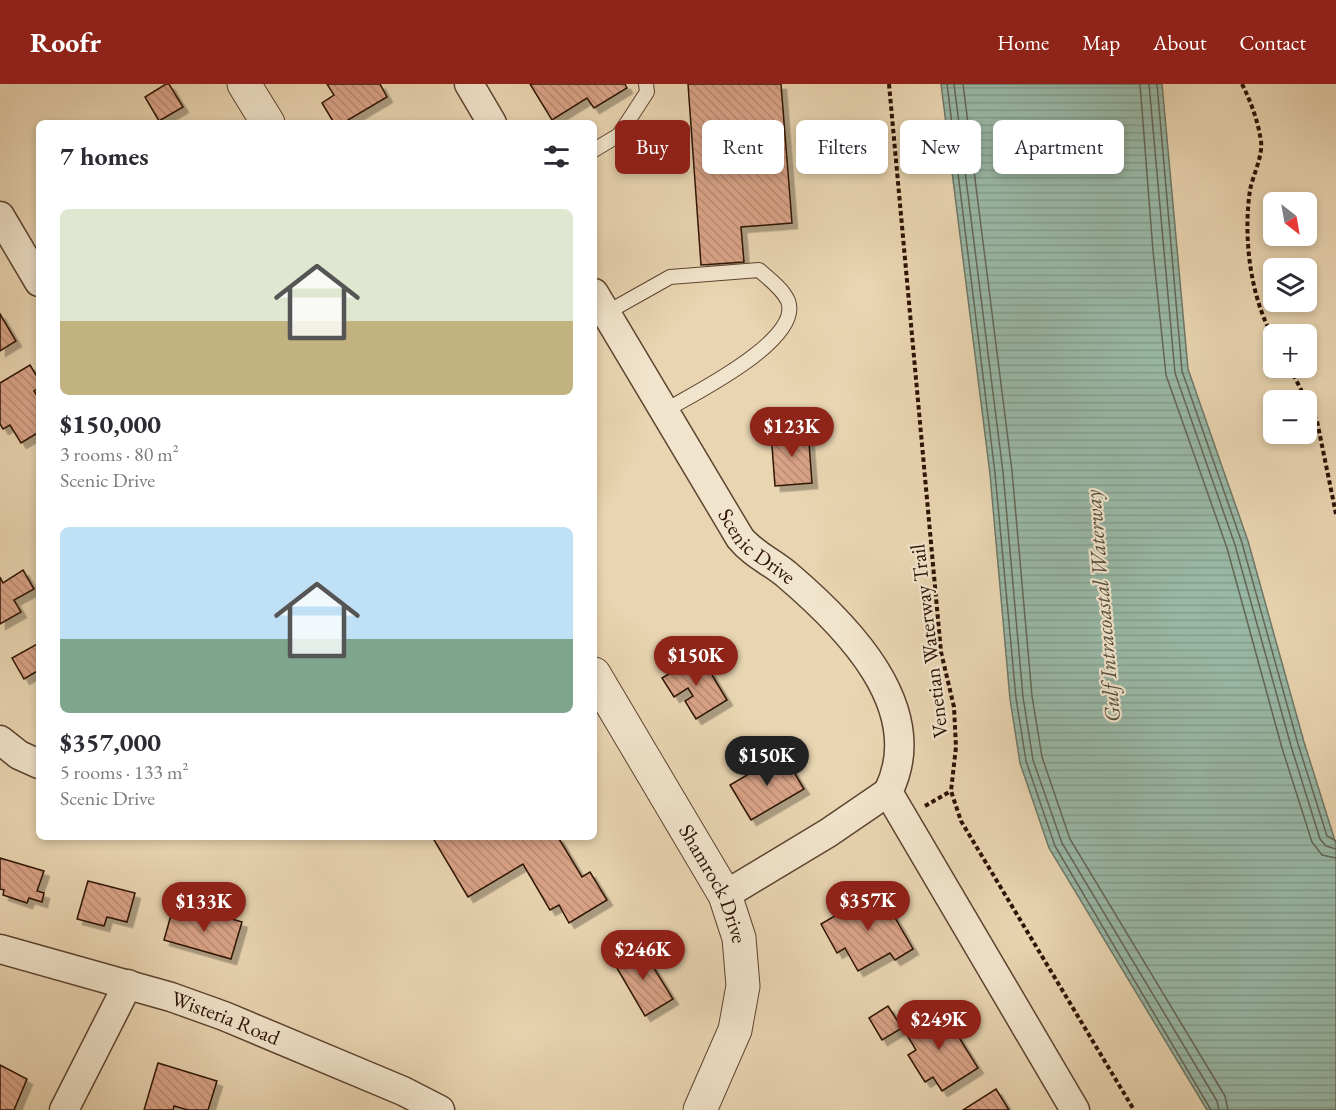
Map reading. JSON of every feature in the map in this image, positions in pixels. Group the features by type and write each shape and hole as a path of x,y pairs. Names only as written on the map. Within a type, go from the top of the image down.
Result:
{"street":[{"path":"244,84 266,120"},
{"path":"469,84 490,120"},
{"path":"0,216 36,277"},
{"name":"Scenic Drive","path":"600,303 666,410 740,538 752,553 783,572 824,607 878,675 897,721 900,748 896,776 888,792"},
{"name":"Shamrock Drive","path":"597,679 725,895 739,938 741,996 735,1030 727,1053 700,1110"},
{"path":"0,740 19,755 36,763"},
{"path":"725,895 828,833 888,792 1075,1110"},
{"name":"Wisteria Road","path":"0,949 128,984 224,1016 399,1101 440,1110"},
{"path":"64,1110 128,984"}],"lane":[{"path":"597,148 619,135 647,92 646,84"},
{"path":"600,303 670,277 759,270 788,301 789,317 782,331 748,361 666,410"}],"path":[{"name":"Venetian Waterway Trail","path":"889,84 941,652 954,707 956,747 951,791 961,821 1134,1110"},
{"path":"1242,84 1253,106 1262,143 1250,191 1248,244 1258,297 1268,324"},
{"path":"1295,378 1317,421 1336,514"}],"water":[{"name":"Gulf Intracoastal Waterway","path":"941,84 1162,84 1188,369 1248,541 1304,742 1336,844 1336,1110 1207,1110 1049,848 1020,763 1010,699 990,474 952,174 981,174 981,120 946,120"}],"building":[{"path":"169,84 183,107 158,120 145,97"},
{"path":"327,84 380,84 387,97 348,120 332,120 322,103 334,95"},
{"path":"530,84 625,84 627,88 594,108 587,98 552,120"},
{"path":"688,84 781,84 784,120 702,120 702,174 784,174 784,122 792,223 741,227 744,262 701,265"},
{"path":"0,314 16,341 0,351"},
{"path":"30,365 36,375 36,390 34,391 36,394 36,434 21,443 10,425 3,429 0,424 0,383"},
{"path":"808,430 812,483 775,486 771,433"},
{"path":"23,570 34,589 14,600 21,612 0,624 0,577 3,583"},
{"path":"36,645 36,672 24,679 12,658"},
{"path":"700,655 727,700 696,719 685,701 693,696 688,688 674,697 662,678"},
{"path":"783,754 804,789 751,820 730,785"},
{"path":"434,840 560,840 582,877 590,872 607,900 569,923 559,905 550,910 523,864 468,897"},
{"path":"0,858 44,871 37,891 44,893 42,902 29,898 27,903 3,895 4,890 0,889"},
{"path":"88,881 135,893 127,922 107,917 104,926 77,919"},
{"path":"879,890 913,949 895,960 890,953 858,971 845,948 837,953 821,924"},
{"path":"173,908 213,919 215,914 242,922 231,959 164,940"},
{"path":"641,947 673,999 645,1016 614,963"},
{"path":"888,1006 902,1028 882,1040 869,1018"},
{"path":"940,1007 978,1068 942,1091 933,1077 925,1082 908,1055 916,1050 904,1030"},
{"path":"158,1063 217,1081 208,1110 188,1110 174,1106 173,1110 144,1110"},
{"path":"0,1065 27,1079 14,1110 0,1110"},
{"path":"996,1089 1009,1110 963,1110"}]}
